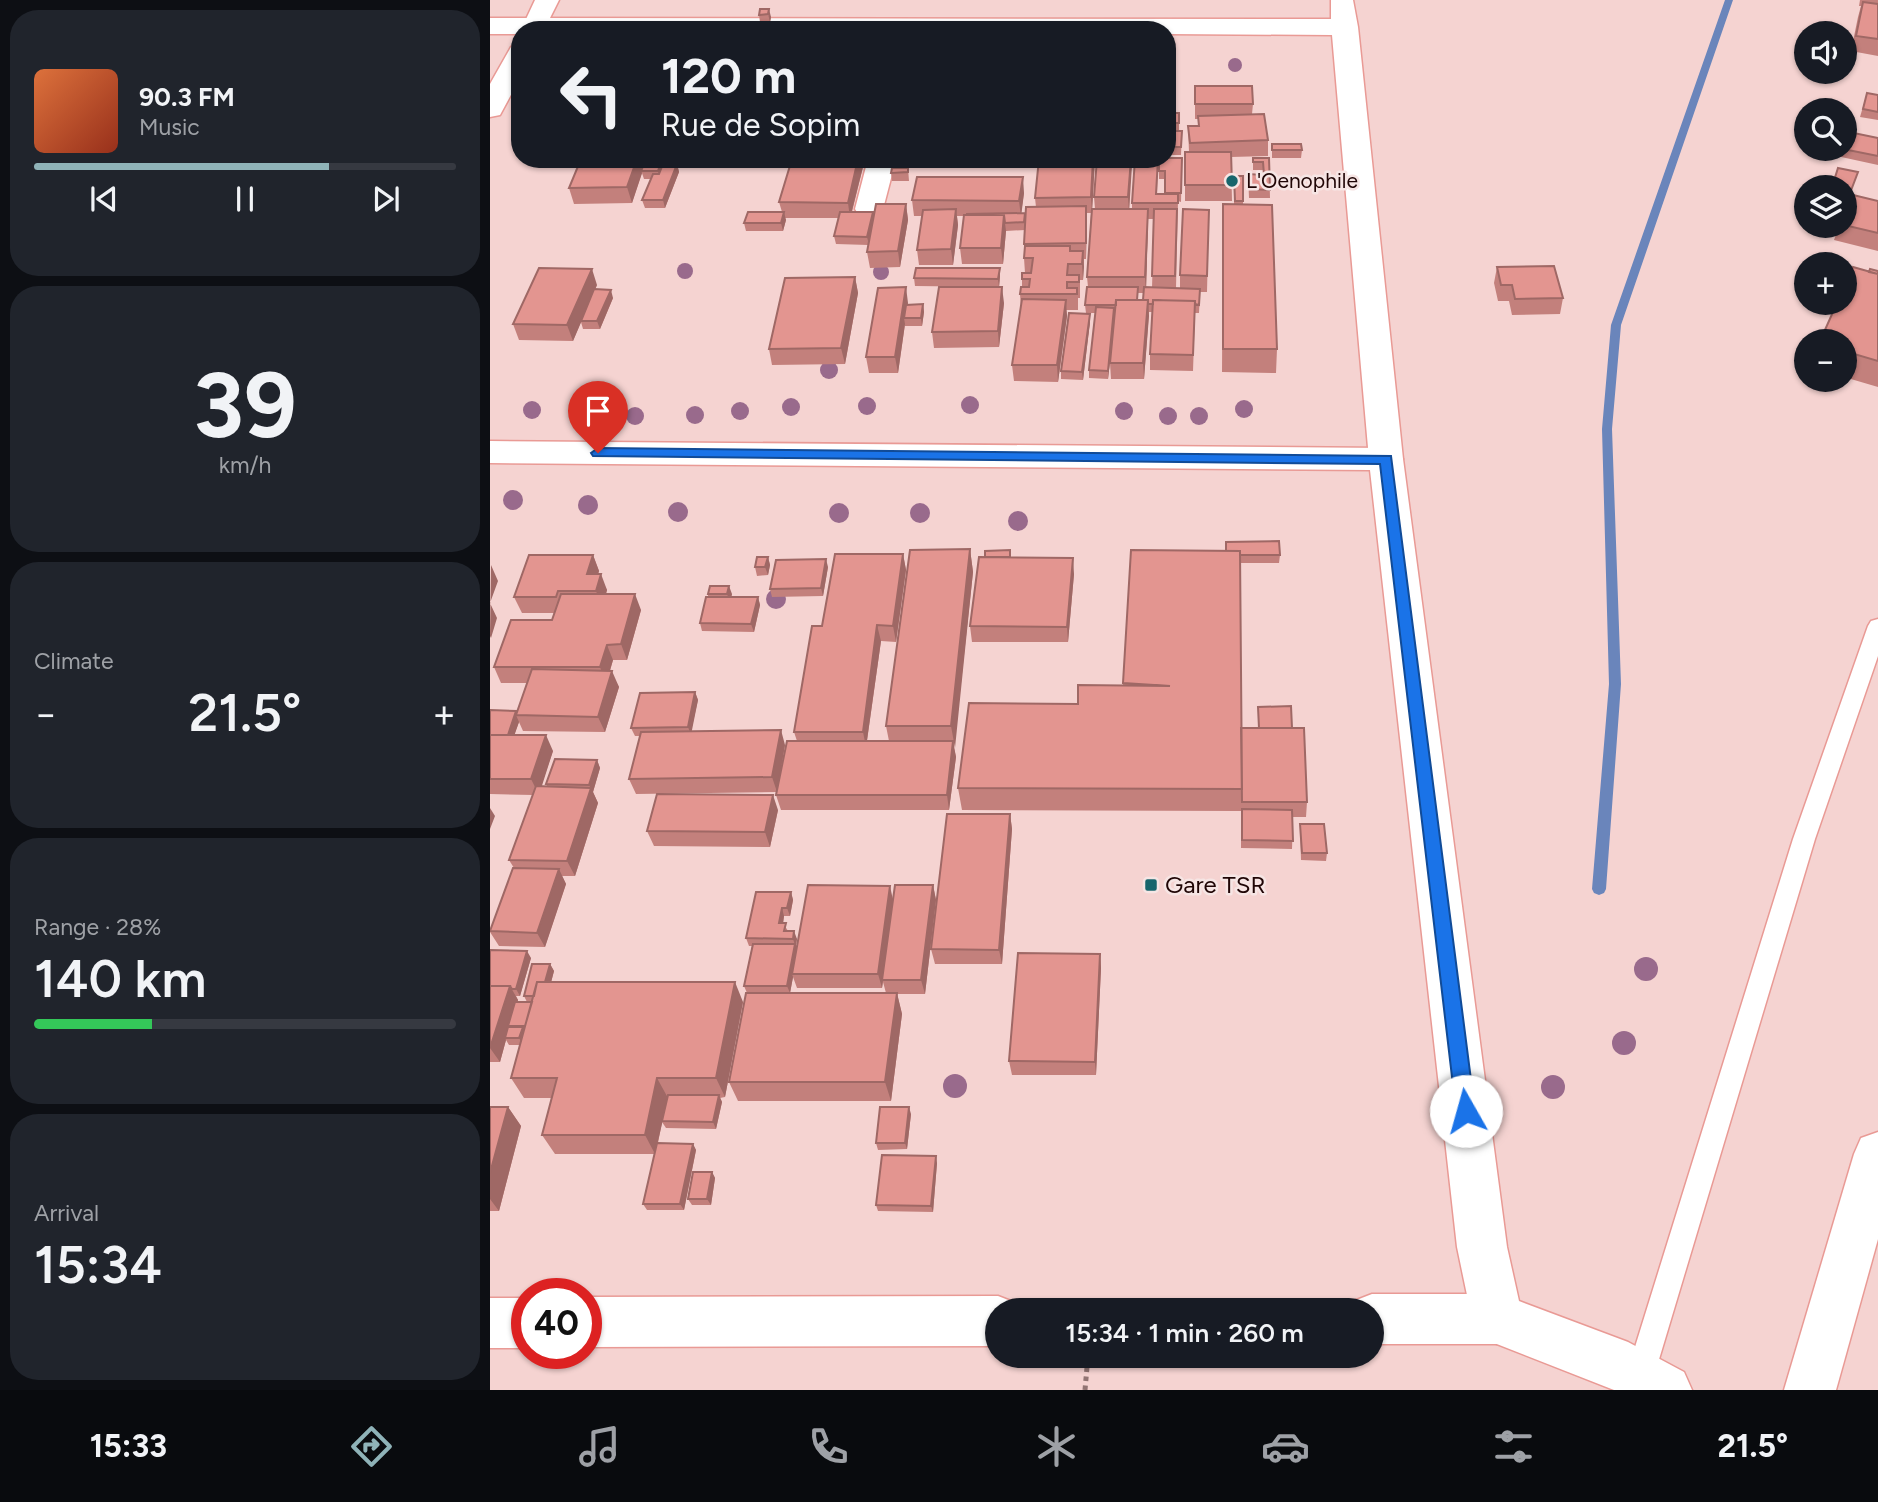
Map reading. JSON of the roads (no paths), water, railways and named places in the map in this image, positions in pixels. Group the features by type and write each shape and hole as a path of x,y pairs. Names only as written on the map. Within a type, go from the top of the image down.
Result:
{"main road":[{"path":"536,21 547,0"},
{"path":"1128,21 1343,13 1386,459 1482,1247 1497,1319"},
{"path":"490,26 511,27"},
{"path":"490,109 511,69"},
{"path":"869,209 880,168"},
{"path":"490,452 1386,459"},
{"path":"1810,1390 1878,1154"},
{"path":"1384,1320 1497,1319 1610,1360 1653,1383"},
{"path":"602,1322 985,1321"},
{"path":"490,1323 511,1323"}],"lane":[{"path":"1653,1383 1804,839 1878,626"}],"waterway":[{"path":"1599,889 1615,684 1607,429 1616,325 1729,0"}],"place":[{"name":"L'Oenophile","path":"1232,181"},
{"name":"Gare TSR","path":"1151,885"}]}
